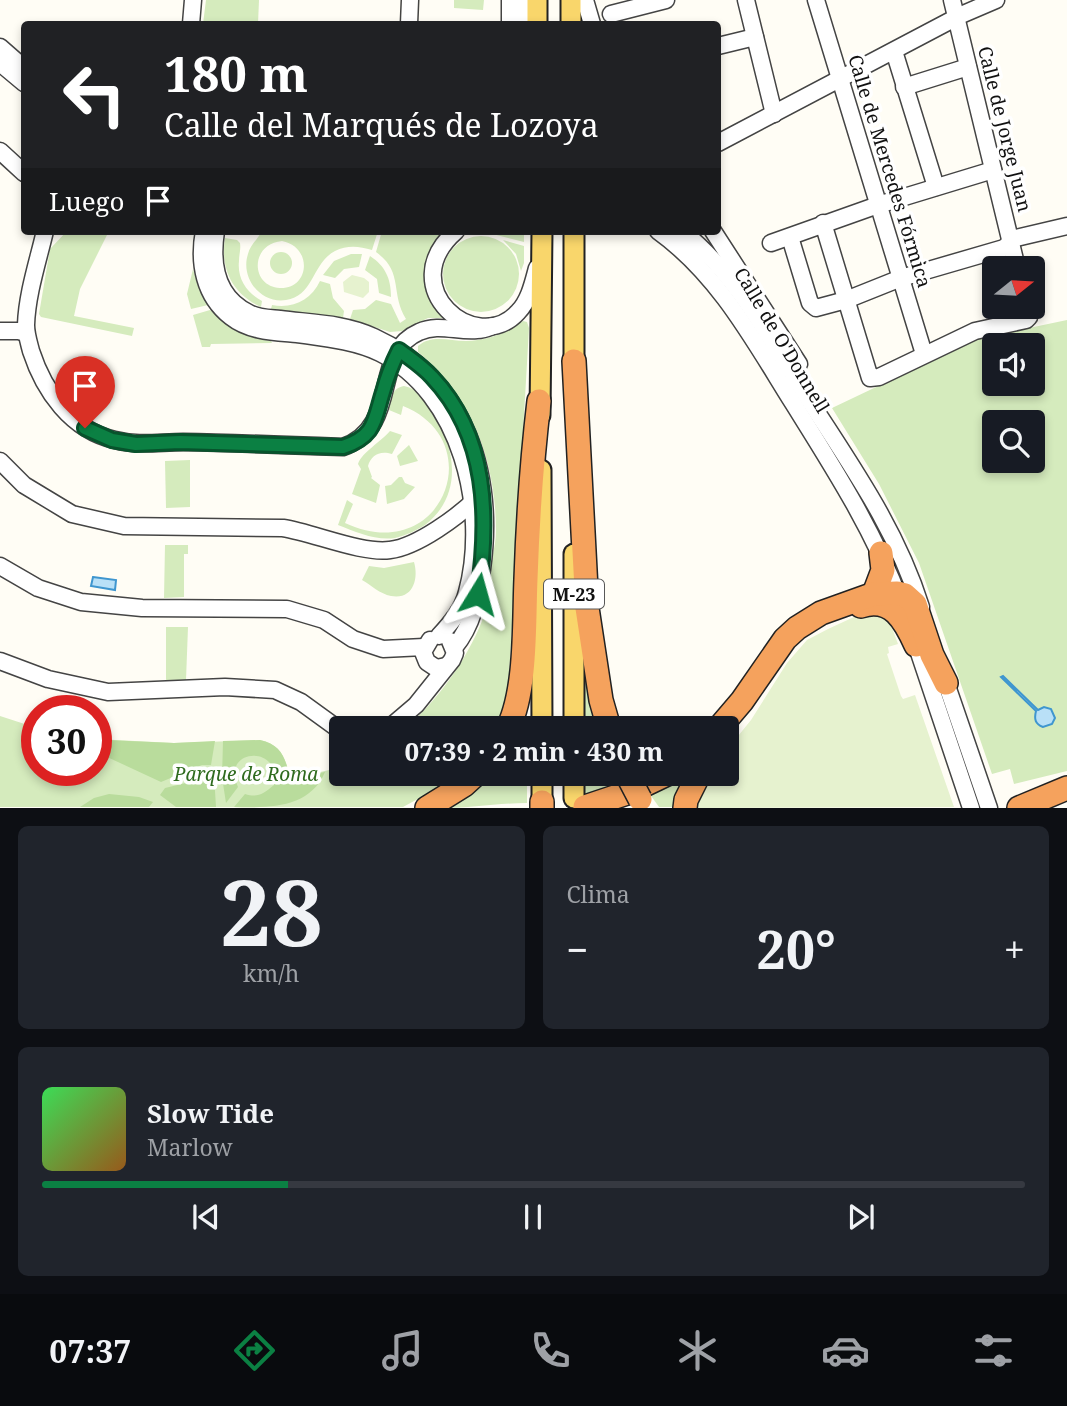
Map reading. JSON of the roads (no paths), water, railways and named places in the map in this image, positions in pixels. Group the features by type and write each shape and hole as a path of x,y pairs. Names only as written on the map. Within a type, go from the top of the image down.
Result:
{"highway":[{"path":"574,361 587,608 606,716"},
{"path":"512,716 522,666 534,442 540,401"},
{"path":"874,594 883,570 881,553"},
{"path":"729,716 777,649 797,628 821,613 874,594 897,593 905,595 915,604 932,655 946,683"},
{"path":"739,723 758,699 784,656 805,635 827,620 870,604 884,605 899,614 916,645"},
{"path":"427,807 462,786"},
{"path":"685,807 692,786"},
{"path":"1019,807 1067,788"},
{"path":"578,804 636,789"},
{"path":"1051,807 1067,800"}],"main road":[{"path":"537,0 537,21"},
{"path":"547,21 548,0"},
{"path":"571,0 571,21"},
{"path":"540,401 542,235"},
{"path":"574,361 575,235"},
{"name":"M-23","path":"574,361 574,716"},
{"name":"M-23","path":"540,401 542,716"},
{"path":"542,786 542,804"},
{"path":"576,786 578,804"}],"street":[{"path":"191,21 193,0"},
{"path":"409,21 410,0"},
{"path":"509,21 510,0"},
{"path":"524,21 526,0"},
{"path":"585,0 591,21"},
{"path":"612,13 666,0"},
{"path":"746,0 774,114"},
{"name":"Calle de Mercedes Fórmica","path":"816,0 924,355"},
{"name":"Calle de Jorge Juan","path":"952,0 1014,256"},
{"path":"721,141 956,18 996,0"},
{"path":"721,45 755,37"},
{"path":"0,47 21,65"},
{"path":"894,51 936,187"},
{"path":"0,63 21,80"},
{"path":"904,87 968,67"},
{"path":"0,151 21,170"},
{"path":"771,243 823,223 993,170"},
{"path":"823,223 870,378 879,377 936,352 975,331 1026,319"},
{"path":"790,237 810,303 816,308 846,300 901,278 1004,248 1016,238 1067,226"},
{"path":"44,235 29,301 26,333 41,379 64,410 85,428 112,440 136,444 180,442 343,447 357,442 372,427 402,344 416,332 430,328 478,330 506,321 518,313 525,303 542,252"},
{"path":"203,235 200,249 203,275 218,304 231,317 258,330 351,343 381,354 396,356 448,419 458,440 471,503 473,550 467,592 456,616 439,636 428,641 424,647 427,662 436,668 446,666"},
{"path":"215,235 214,268 220,284 232,301 249,313 350,329 370,335 396,356 434,378 459,413 469,436 482,485 485,538 478,594 471,619 454,648"},
{"path":"453,235 437,254 432,275 434,289 442,304 454,316 481,327 493,326"},
{"path":"664,235 708,275 734,309 835,470 881,553 916,645 971,807"},
{"path":"686,235 722,270 748,305 845,453 898,546 989,807"},
{"name":"Calle de O'Donnell","path":"716,235 814,389 845,453"},
{"path":"0,331 26,333"},
{"path":"0,461 24,485 72,514 124,526 283,528 307,531 373,549 390,550 410,544 433,531 471,503 480,493 482,485"},
{"path":"0,566 38,588 81,602 142,608 287,608 324,620 353,639 383,649 424,647"},
{"path":"403,716 416,705 454,657 454,648 450,641 439,636"},
{"path":"0,661 48,679 108,692 225,687 275,690 301,702 329,722"}],"water":[{"path":"93,577 116,580 115,590 91,586"},
{"path":"1001,677 1038,710 1044,707 1051,709 1055,718 1052,724 1043,727 1038,724 1035,719 1036,711"}],"park label":[{"name":"Parque de Roma","path":"246,774"}]}
